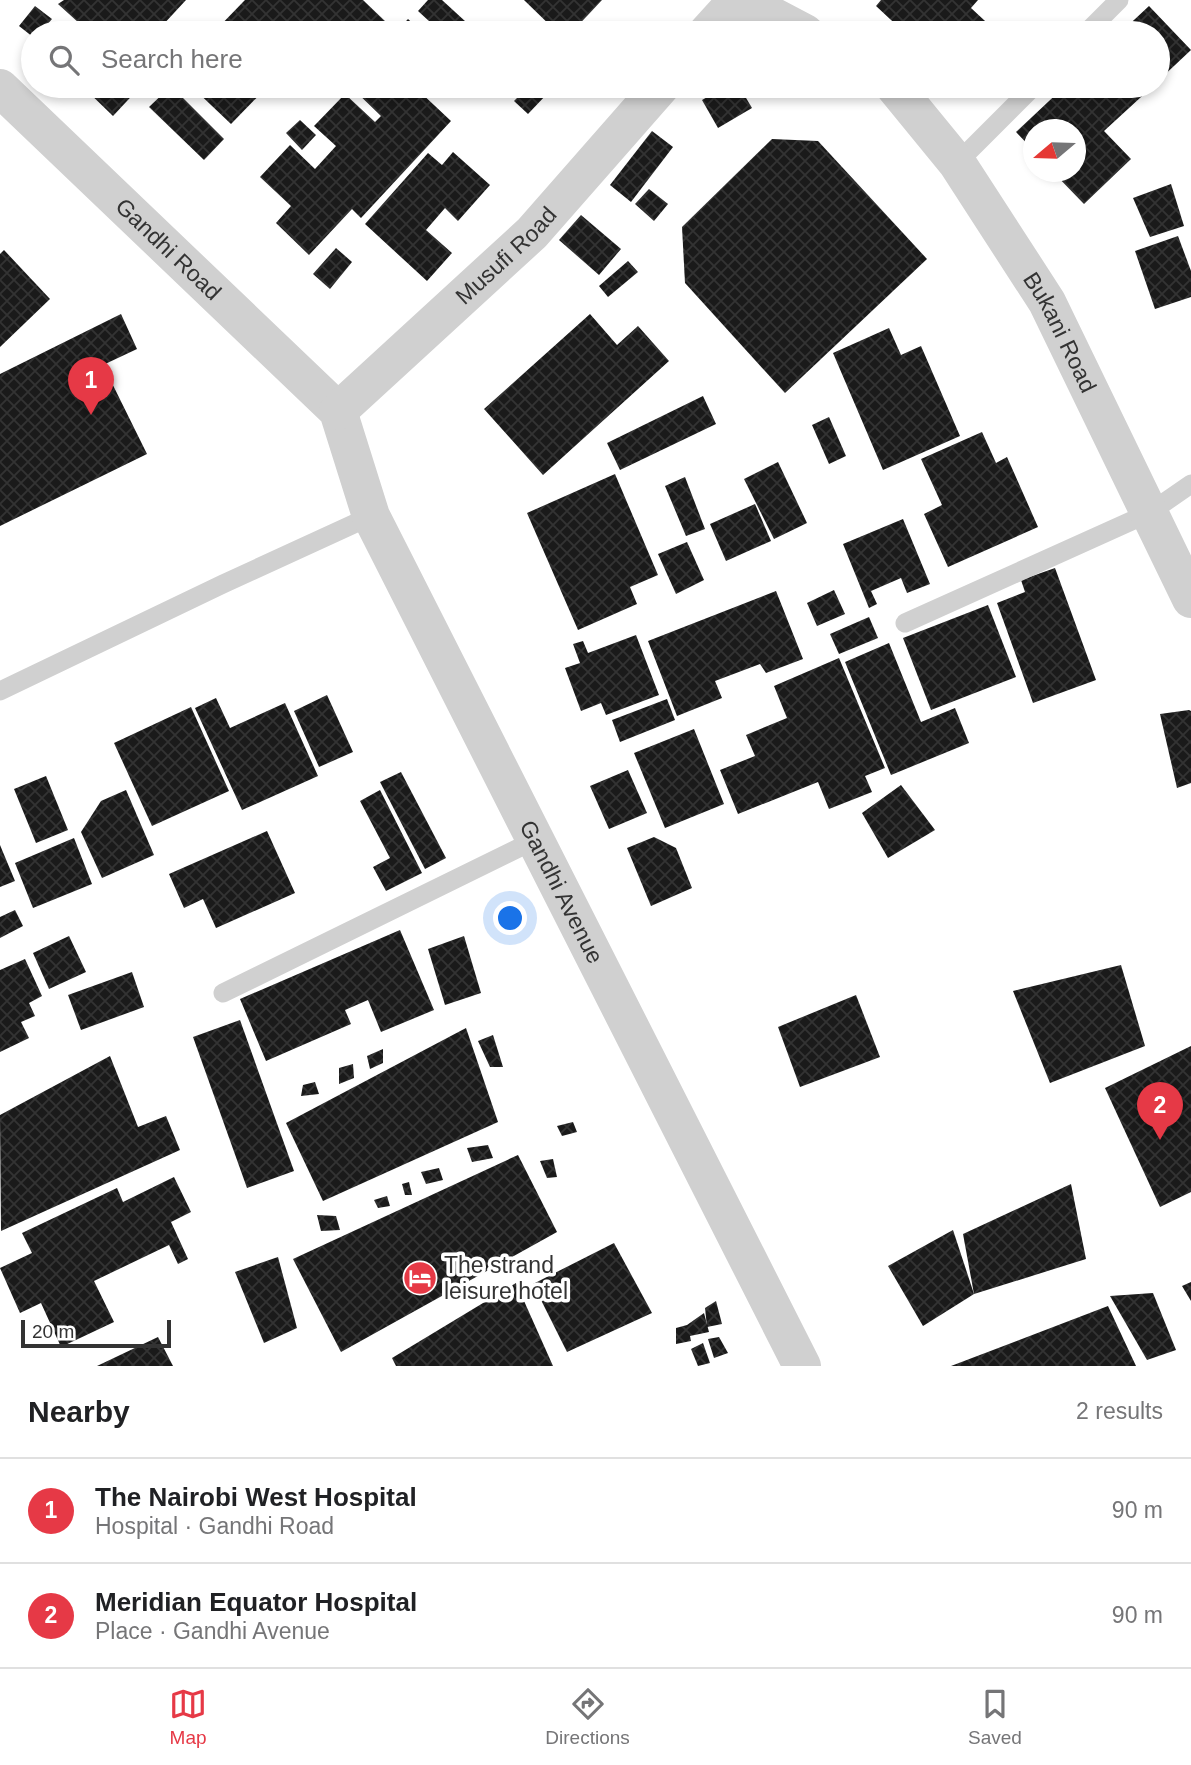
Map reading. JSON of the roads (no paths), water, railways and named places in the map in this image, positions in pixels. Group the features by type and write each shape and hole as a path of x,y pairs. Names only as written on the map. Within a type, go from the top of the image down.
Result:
{"street":[{"path":"718,21 737,0"},
{"path":"742,0 782,21"},
{"name":"Gandhi Road","path":"0,88 338,411"},
{"name":"Musufi Road","path":"338,411 532,233 650,98"},
{"name":"Bukani Road","path":"904,98 957,163 1047,302 1191,599"},
{"name":"Gandhi Avenue","path":"338,411 371,516 802,1366"}],"lane":[{"path":"1098,21 1119,0"},
{"path":"957,163 1022,98"},
{"path":"905,623 1149,513 1191,484"},
{"path":"0,691 223,583 371,516"},
{"path":"223,993 535,840"}],"place":[{"name":"The Nairobi West Hospital","path":"91,415"},
{"name":"Meridian Equator Hospital","path":"1160,1140"},
{"name":"The strand leisure hotel","path":"420,1278"}]}
